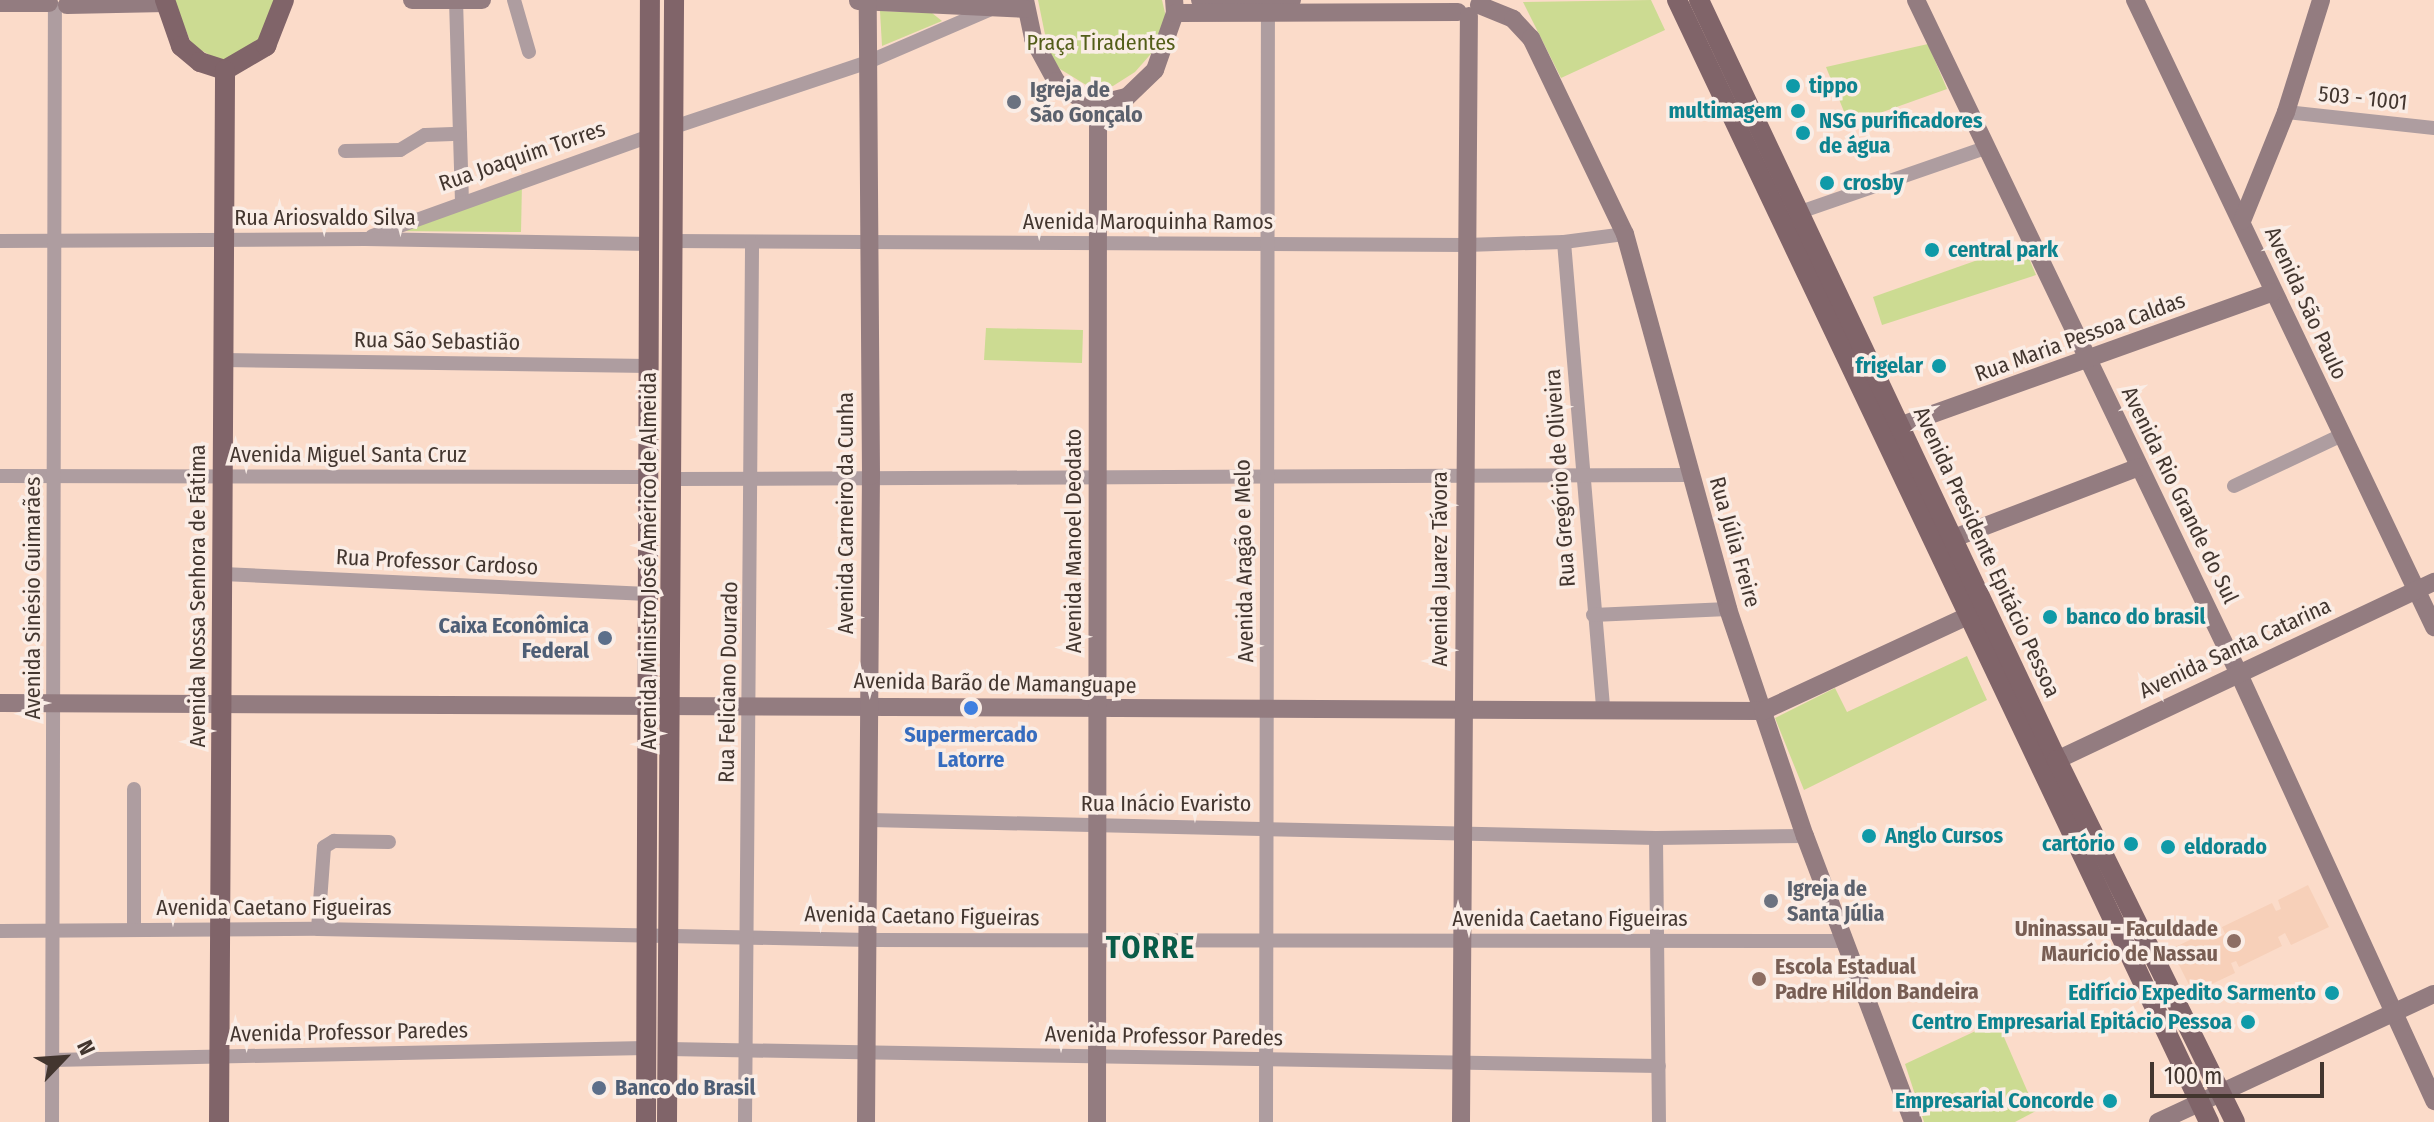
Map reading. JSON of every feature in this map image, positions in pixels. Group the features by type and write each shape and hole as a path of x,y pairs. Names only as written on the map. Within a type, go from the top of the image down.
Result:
{"main road":[{"path":"166,2 181,46 200,62 225,70 266,46 284,0"},
{"name":"Avenida Ministro José Américo de Almeida","path":"650,0 650,136 675,479 667,1122"},
{"name":"Avenida Ministro José Américo de Almeida","path":"646,1122 649,366 671,128 674,0"},
{"name":"Avenida Presidente Epitácio Pessoa","path":"1677,0 2209,1122"},
{"name":"Avenida Presidente Epitácio Pessoa","path":"1699,0 1803,211 2057,760 2235,1122"},
{"name":"Avenida Nossa Senhora de Fátima","path":"219,1122 223,929 220,476 224,360 225,70"}],"street":[{"path":"412,0 482,0"},
{"path":"456,0 462,199"},
{"path":"514,0 529,52"},
{"path":"1200,0 1268,8 1292,0"},
{"name":"Avenida Rio Grande do Sul","path":"1916,0 2238,672 2391,1015 2434,1101"},
{"name":"Avenida São Paulo","path":"2135,0 2434,627"},
{"path":"2242,221 2286,112 2321,0"},
{"path":"864,1 989,10 1025,4 1033,39 1056,81 1067,92 1098,104 1127,97 1155,70 1174,6 1468,7"},
{"name":"Avenida Carneiro da Cunha","path":"864,1 868,62 871,476 866,1122"},
{"path":"0,3 166,2"},
{"name":"Avenida Sinésio Guimarães","path":"52,1122 56,703 54,242 59,4"},
{"name":"Rua Júlia Freire","path":"1468,7 1513,19 1531,38 1625,234 1728,609 1805,836 1913,1122"},
{"name":"Avenida Juarez Távora","path":"1461,1122 1468,7"},
{"name":"Avenida Aragão e Melo","path":"1266,1122 1264,475 1268,8"},
{"path":"671,128 868,62 989,10"},
{"name":"Avenida Manoel Deodato","path":"1097,1122 1101,244 1098,104"},
{"name":"503 - 1001","path":"2286,112 2434,128"},
{"path":"345,151 400,150 425,135 460,134"},
{"name":"Rua Joaquim Torres","path":"365,239 462,199 650,136"},
{"path":"1803,211 1985,148"},
{"name":"Avenida Maroquinha Ramos","path":"660,243 1466,245 1564,242 1625,234"},
{"name":"Rua Ariosvaldo Silva","path":"0,241 365,239 660,243"},
{"name":"Rua Gregório de Oliveira","path":"1564,242 1603,711"},
{"name":"Rua Feliciano Dourado","path":"745,1122 753,477 752,243"},
{"name":"Rua Maria Pessoa Caldas","path":"1902,425 2089,362 2273,292"},
{"name":"Rua São Sebastião","path":"224,360 649,366"},
{"path":"1886,438 1902,425"},
{"path":"2234,486 2342,435"},
{"path":"1954,538 2139,467"},
{"path":"675,479 1690,475"},
{"name":"Avenida Miguel Santa Cruz","path":"0,476 649,477"},
{"name":"Rua Professor Cardoso","path":"223,574 648,594"},
{"name":"Avenida Santa Catarina","path":"2057,760 2434,582"},
{"path":"1593,615 1728,609"},
{"name":"Avenida Barão de Mamanguape","path":"0,703 646,707 869,703 1097,711 1763,711 1968,616"},
{"path":"134,789 134,930"},
{"name":"Rua Inácio Evaristo","path":"870,820 1656,838 1805,836"},
{"path":"1656,838 1659,1122"},
{"path":"318,929 324,847 334,841 389,842"},
{"name":"Avenida Caetano Figueiras","path":"0,931 52,934 134,930 318,929 669,933 869,940 1844,941"},
{"path":"2158,1122 2434,994"},
{"name":"Avenida Professor Paredes","path":"52,1060 646,1048"},
{"name":"Avenida Professor Paredes","path":"668,1049 1659,1066"}],"shaded area":[{"name":"Uninassau - Faculdade Maurício de Nassau","path":"2308,885 2329,927 2291,945 2285,933 2278,937 2282,946 2239,967 2236,961 2231,963 2235,973 2193,993 2171,949 2215,928 2220,937 2225,934 2222,927 2272,903 2276,911 2281,909 2278,900"}],"green space":[{"path":"173,0 276,0 275,13 247,57 220,61 192,45"},
{"name":"Praça Tiradentes","path":"1038,0 1162,0 1166,17 1157,47 1135,72 1113,86 1091,88 1060,69 1049,54"},
{"path":"1651,0 1665,30 1561,78 1523,2"},
{"path":"880,11 932,13 942,21 882,46"},
{"path":"1928,44 1947,89 1849,124 1826,67"},
{"path":"522,183 521,232 391,231"},
{"path":"2023,244 2036,275 1882,325 1873,297"},
{"path":"986,328 1083,330 1082,363 984,360"},
{"path":"1967,656 1987,700 1804,790 1775,718 1835,688 1847,712"},
{"path":"1997,1021 2036,1111 2015,1122 1924,1122 1905,1064"}],"place":[{"name":"tippo","path":"1793,86"},
{"name":"Igreja de São Gonçalo","path":"1014,102"},
{"name":"multimagem","path":"1798,111"},
{"name":"NSG purificadores de água","path":"1803,133"},
{"name":"crosby","path":"1827,183"},
{"name":"central park","path":"1932,250"},
{"name":"frigelar","path":"1939,366"},
{"name":"banco do brasil","path":"2050,617"},
{"name":"Caixa Econômica Federal","path":"605,638"},
{"name":"Supermercado Latorre","path":"971,708"},
{"name":"Anglo Cursos","path":"1869,836"},
{"name":"cartório","path":"2131,844"},
{"name":"eldorado","path":"2168,847"},
{"name":"Igreja de Santa Júlia","path":"1771,901"},
{"name":"Uninassau - Faculdade Maurício de Nassau","path":"2234,941"},
{"name":"Escola Estadual Padre Hildon Bandeira","path":"1759,979"},
{"name":"Edifício Expedito Sarmento","path":"2332,993"},
{"name":"Centro Empresarial Epitácio Pessoa","path":"2248,1022"},
{"name":"Banco do Brasil","path":"599,1088"},
{"name":"Empresarial Concorde","path":"2110,1101"}],"district":[{"name":"TORRE","path":"1151,948"}]}
